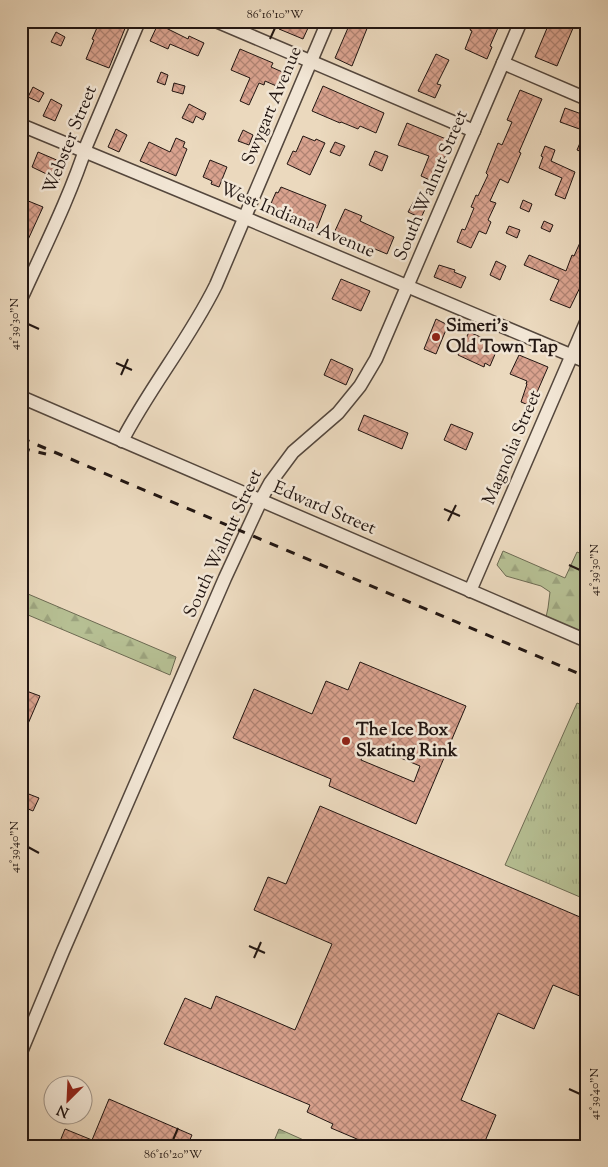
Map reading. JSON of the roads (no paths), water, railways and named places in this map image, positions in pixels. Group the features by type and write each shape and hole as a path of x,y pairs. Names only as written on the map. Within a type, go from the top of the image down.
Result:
{"street":[{"name":"Webster Street","path":"21,299 65,201 139,21"},
{"path":"216,21 474,131"},
{"name":"Swygart Avenue","path":"122,441 150,391 198,319 216,284 328,21"},
{"name":"South Walnut Street","path":"21,1052 210,613 260,502 270,483 293,452 338,413 360,386 376,359 521,21"},
{"path":"503,63 587,99"},
{"name":"West Indiana Avenue","path":"21,126 244,217 587,362"},
{"name":"Magnolia Street","path":"470,590 587,320"},
{"name":"Edward Street","path":"21,397 260,502 587,641"}],"railway":[{"path":"21,438 587,677"},
{"path":"21,448 46,454"}],"place":[{"name":"Simeri's Old Town Tap","path":"436,337"},
{"name":"The Ice Box Skating Rink","path":"346,741"}]}
